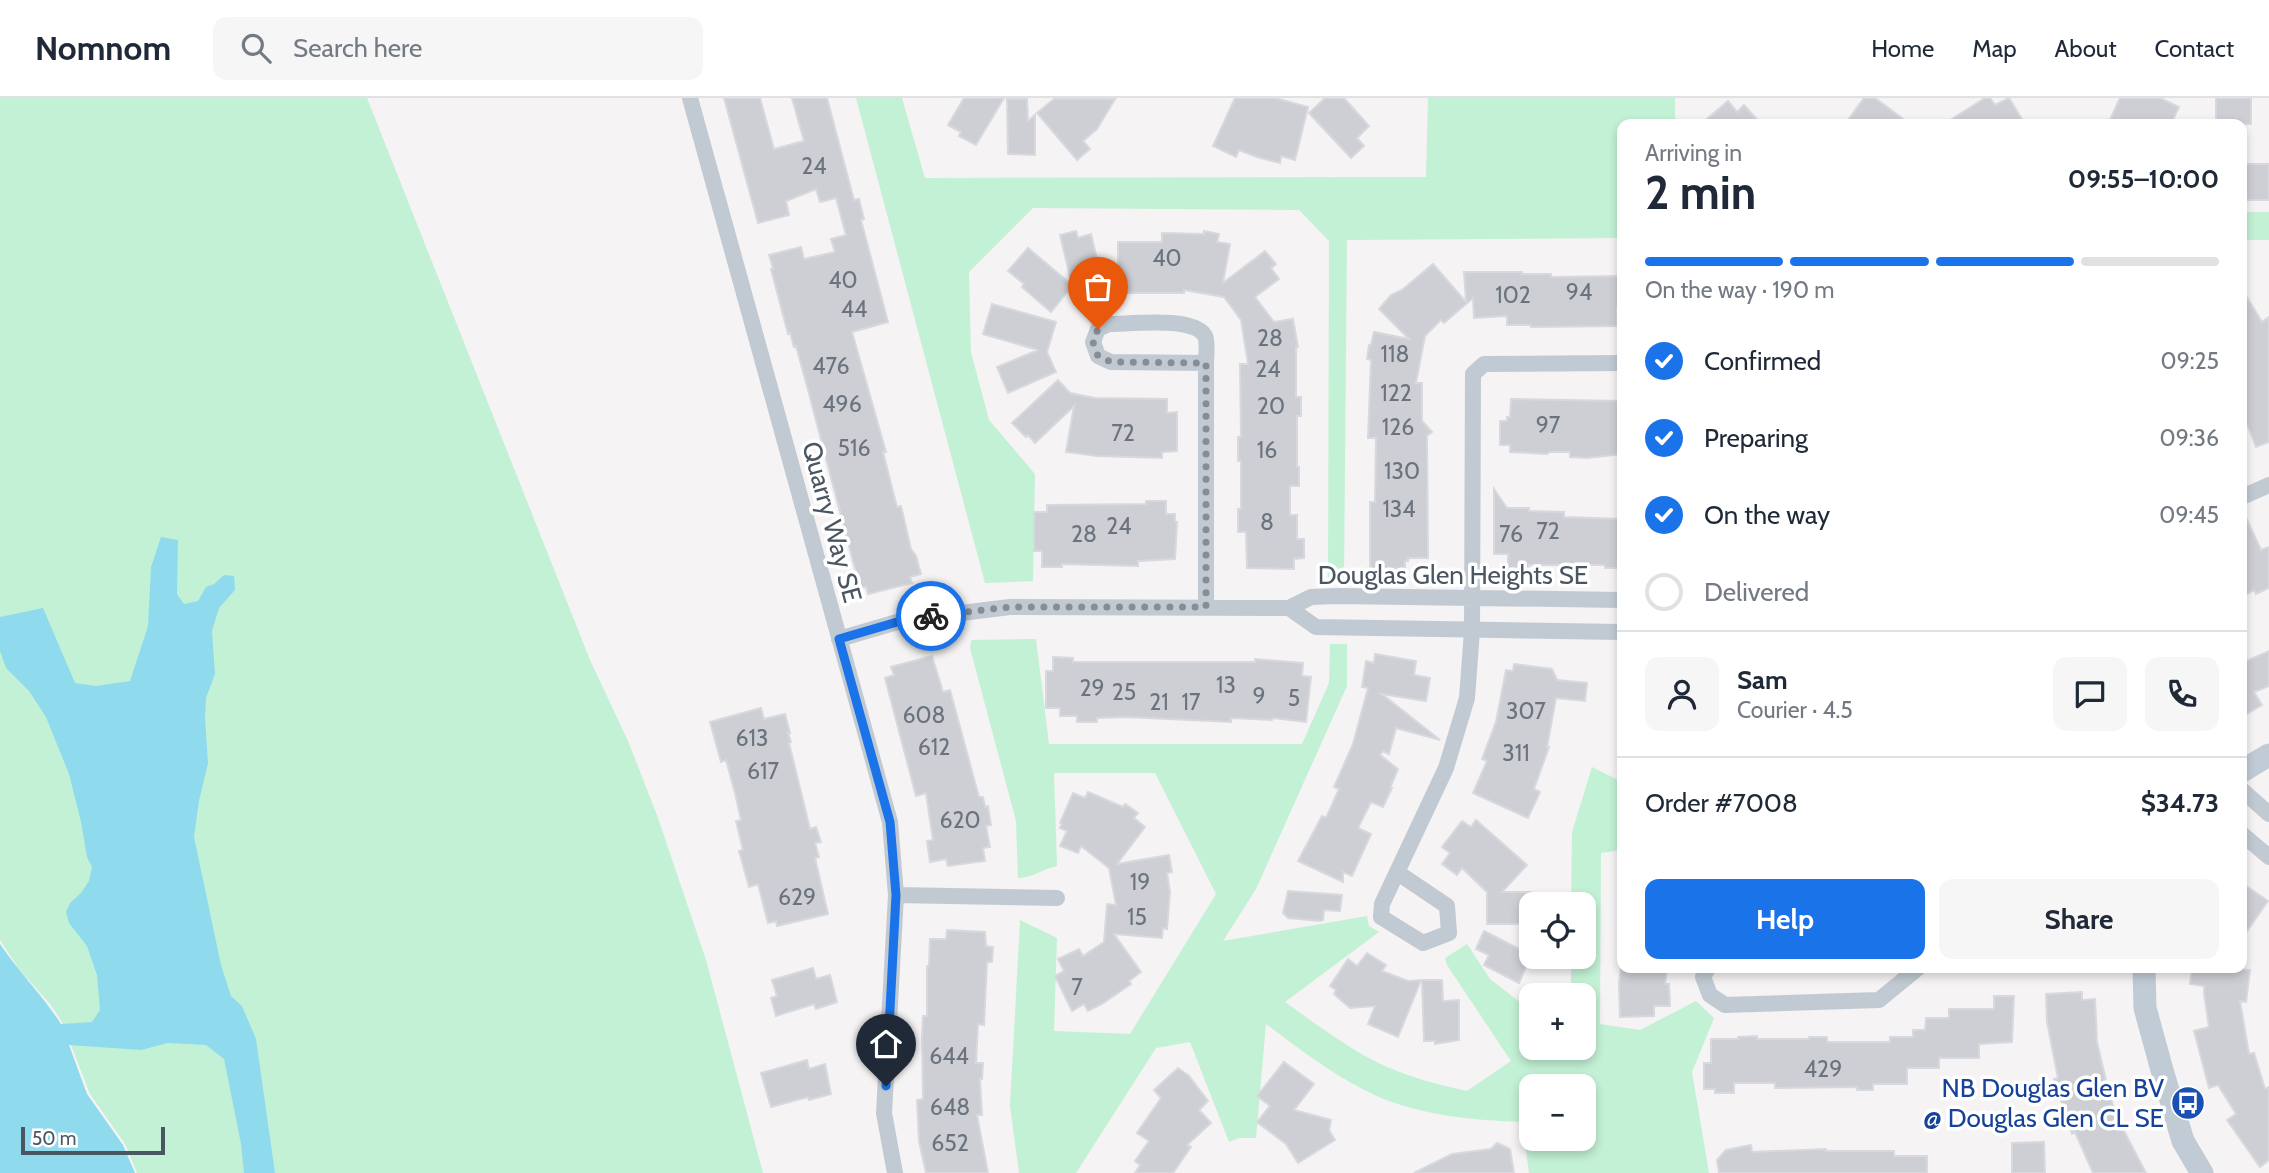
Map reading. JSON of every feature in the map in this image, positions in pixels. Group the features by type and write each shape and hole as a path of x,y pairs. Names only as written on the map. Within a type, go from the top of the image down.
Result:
{"street":[{"name":"Quarry Way SE","path":"690,98 890,822 896,895 884,1113 895,1173"},
{"path":"1206,363 1111,362 1098,356 1093,342 1098,329 1109,324 1186,324 1200,329 1206,338 1206,363 1206,607"},
{"path":"1398,873 1447,906 1449,933 1423,943 1381,917 1382,904 1447,768 1467,698 1472,631 1473,374 1484,364 1617,363"},
{"path":"2247,495 2269,485"},
{"name":"Douglas Glen Heights SE","path":"1617,600 1311,597 1289,608 1316,627 1617,632"},
{"path":"839,639 904,620 1010,607 1289,608"},
{"path":"2247,768 2269,755"},
{"path":"2247,794 2269,814"},
{"path":"2247,838 2269,857"},
{"path":"896,895 1057,898"},
{"path":"1705,973 1703,977 1710,995 1725,1005 1879,1000 1912,973"},
{"path":"2144,973 2145,1008 2162,1070 2183,1141 2202,1173"}],"green space":[{"path":"0,98 367,98 590,660 628,741 657,815 706,960 763,1173 137,1173 125,1144 90,1094 62,1022 19,969 0,940"},
{"path":"856,98 902,98 925,178 1426,177 1428,98 1675,98 1675,119 1617,119 1617,238 1347,240 1344,580 1328,580 1329,241 1299,210 1033,208 969,272 971,352 989,420 1035,474 1033,581 985,583"},
{"path":"2247,212 2269,212 2269,240 2247,240"},
{"path":"1036,639 1049,744 1302,744 1329,683 1330,644 1347,644 1347,686 1256,889 1223,941 1367,916 1369,926 1379,932 1285,1002 1371,1059 1411,1076 1467,1091 1511,1061 1447,965 1445,958 1467,944 1490,979 1519,1002 1519,1060 1596,1060 1596,983 1571,983 1571,969 1596,969 1596,892 1571,892 1572,832 1592,767 1617,780 1617,851 1601,853 1600,1024 1640,1030 1696,1001 1714,1018 1692,1072 1709,1173 1529,1173 1526,1151 1596,1151 1596,1074 1519,1074 1519,1122 1449,1116 1414,1109 1364,1090 1334,1073 1266,1024 1256,1138 1239,1138 1229,1142 1190,1042 1156,1048 1076,1173 1019,1173 1010,1106 1020,920 1057,938 1054,1031 1130,1034 1216,894 1155,773 1054,773 1057,866 1028,877 1018,878 1016,821 970,648 971,640"}],"water":[{"path":"161,537 178,540 177,594 184,604 198,601 206,587 224,575 234,576 235,590 219,608 212,631 215,674 206,698 205,717 208,763 194,837 221,965 231,996 242,1006 256,1039 275,1173 244,1173 224,1059 206,1045 168,1043 141,1050 69,1045 87,1094 123,1145 135,1173 0,1173 0,944 61,1024 92,1022 100,1010 97,975 87,946 69,923 66,912 70,903 89,881 92,867 87,857 69,774 46,717 29,691 6,668 0,651 0,617 43,608 75,683 96,686 130,681 148,626 151,567"}],"building":[{"path":"724,98 760,98 774,149 804,141 792,98 827,98 854,200 859,199 864,219 861,220 888,322 852,332 886,452 883,452 897,507 901,506 911,549 921,574 910,577 912,583 868,594 866,587 860,588 796,346 794,347 790,333 788,334 771,269 773,268 769,255 801,247 804,259 835,252 831,239 846,235 836,198 820,202 816,189 786,201 789,215 758,223"},
{"path":"964,98 1004,98 976,145 959,136 961,132 948,125"},
{"path":"1235,98 1275,98 1308,107 1295,160 1281,156 1280,163 1239,150 1236,157 1213,146"},
{"path":"1325,98 1344,98 1369,126 1357,138 1364,146 1351,158 1309,113"},
{"path":"1864,98 1875,98 1903,119 1849,119"},
{"path":"1985,98 1990,98 1995,105 2009,98 2022,119 1952,119"},
{"path":"2120,98 2160,98 2179,107 2173,119 2110,119"},
{"path":"2216,98 2251,98 2251,124 2247,124 2247,119 2216,119"},
{"path":"1007,99 1027,99 1028,121 1035,115 1035,155 1008,154"},
{"path":"1054,99 1115,99 1097,129 1083,141 1090,149 1077,160 1037,113"},
{"path":"1728,101 1737,112 1744,105 1757,119 1707,119"},
{"path":"2247,164 2269,164 2269,200 2247,200"},
{"path":"1076,231 1078,238 1091,234 1104,288 1085,292 1081,275 1051,312 1008,271 1028,248 1072,285 1060,235"},
{"path":"1204,231 1219,234 1217,242 1230,244 1223,283 1265,251 1276,264 1271,268 1279,279 1255,297 1274,322 1293,319 1298,347 1296,397 1301,397 1301,416 1297,416 1299,486 1290,486 1290,515 1297,515 1297,539 1304,539 1304,558 1294,559 1294,569 1247,568 1246,532 1238,532 1238,509 1241,509 1241,461 1238,461 1238,437 1241,437 1240,364 1248,364 1241,320 1224,297 1184,290 1184,293 1118,293 1118,242 1162,242 1162,233 1204,234"},
{"path":"1433,264 1466,302 1464,272 1522,272 1551,274 1551,277 1617,276 1617,326 1507,325 1507,316 1474,318 1473,298 1444,323 1441,320 1425,336 1416,383 1422,383 1422,421 1432,432 1427,436 1428,558 1408,558 1408,561 1405,561 1405,569 1370,568 1370,502 1375,502 1376,438 1368,438 1371,360 1367,359 1374,332 1409,339 1379,309 1391,295 1402,290"},
{"path":"2247,297 2262,322 2269,317 2269,442 2256,447 2248,426"},
{"path":"992,304 1056,322 1047,352 1056,372 1008,393 997,367 1038,350 983,334"},
{"path":"1058,380 1070,393 1095,398 1167,399 1167,413 1177,412 1177,451 1162,452 1162,458 1066,452 1074,406 1035,443 1012,423"},
{"path":"1511,399 1617,401 1617,455 1587,458 1570,457 1570,452 1510,452 1510,445 1500,445 1500,421 1507,421 1507,417 1510,417"},
{"path":"1494,489 1507,508 1564,512 1564,517 1617,519 1617,568 1605,568 1605,565 1529,565 1529,568 1508,568 1508,554 1494,554"},
{"path":"1146,501 1166,501 1166,514 1175,514 1175,559 1138,561 1138,566 1062,564 1062,567 1042,567 1042,551 1034,551 1034,512 1047,512 1047,505 1146,504"},
{"path":"2247,520 2261,550 2269,547 2269,588 2256,594 2254,590 2247,594"},
{"path":"2269,651 2269,686 2254,692 2262,705 2247,714 2247,661"},
{"path":"1375,654 1416,661 1414,675 1430,678 1426,701 1382,694 1440,740 1396,728 1389,754 1383,751 1380,755 1398,769 1392,788 1383,807 1371,802 1358,828 1371,834 1352,876 1343,872 1343,882 1298,861 1322,816 1326,818 1339,789 1334,787 1353,744 1368,688 1362,687 1366,661 1374,663"},
{"path":"932,656 943,692 950,690 979,797 983,797 985,807 988,806 991,825 986,826 990,847 983,848 985,861 948,866 946,859 930,862 927,841 933,840 926,793 916,796 885,678 894,675 891,667"},
{"path":"1053,657 1073,658 1073,662 1255,662 1255,659 1303,663 1302,676 1311,677 1306,722 1273,718 1231,718 1231,722 1126,717 1077,722 1077,716 1060,716 1060,708 1046,708 1046,671 1053,671"},
{"path":"1514,664 1552,669 1557,680 1587,683 1585,701 1556,698 1549,747 1534,789 1540,792 1528,818 1473,793 1487,761 1482,759 1496,722 1506,670 1513,671"},
{"path":"761,708 764,719 785,714 790,733 789,743 810,829 816,827 821,842 815,843 819,857 815,858 828,914 777,926 776,921 768,923 758,884 749,887 739,851 743,850 736,821 741,820 735,793 726,760 721,762 710,722"},
{"path":"1088,792 1123,807 1125,804 1138,813 1134,818 1145,827 1117,864 1169,855 1172,872 1167,873 1170,892 1167,929 1163,928 1162,938 1114,934 1141,972 1129,981 1131,984 1102,1004 1088,1011 1084,1004 1072,1011 1055,976 1064,971 1058,959 1079,949 1083,956 1104,942 1107,904 1116,905 1109,868 1081,846 1078,853 1060,846 1067,831 1060,828 1060,823 1073,793 1085,798"},
{"path":"1476,820 1527,865 1502,892 1519,892 1519,924 1487,924 1487,892 1462,868 1457,875 1442,864 1450,853 1442,847 1462,821 1471,827"},
{"path":"2247,886 2268,901 2247,931"},
{"path":"1288,891 1342,895 1340,911 1324,910 1323,920 1320,921 1288,918 1283,913"},
{"path":"947,930 985,932 986,946 993,947 992,962 987,962 984,1025 978,1024 976,1063 983,1063 980,1079 982,1115 977,1115 988,1173 926,1173 919,1141 917,1100 923,1099 922,1036 923,1016 927,1016 930,939 946,939"},
{"path":"1484,931 1519,949 1519,969 1525,969 1519,983 1484,965 1489,955 1476,949"},
{"path":"1367,953 1386,965 1382,971 1408,981 1421,980 1398,1037 1368,1024 1375,1006 1350,1008 1334,994 1336,990 1330,986 1348,959 1357,966"},
{"path":"813,968 816,979 830,975 837,1002 816,1009 814,1004 776,1016 771,998 777,996 772,980"},
{"path":"2247,970 2250,970 2246,1002 2240,1001 2249,1054 2254,1053 2265,1089 2269,1087 2269,1160 2260,1167 2227,1120 2236,1114 2218,1085 2209,1088 2194,1031 2209,1027 2204,986 2190,984 2191,973 2247,973"},
{"path":"1620,973 1666,973 1665,984 1669,984 1670,1006 1654,1006 1654,1016 1620,1017"},
{"path":"1422,980 1442,980 1443,1001 1459,1000 1459,1040 1435,1044 1435,1041 1424,1041"},
{"path":"2082,992 2082,1000 2095,999 2097,1042 2109,1093 2121,1130 2123,1129 2146,1173 2093,1173 2075,1132 2072,1134 2054,1079 2058,1078 2047,1022 2046,994"},
{"path":"1994,996 2014,996 2012,1042 1979,1044 1979,1058 1939,1058 1939,1068 1907,1068 1907,1084 1873,1084 1873,1090 1857,1090 1857,1087 1775,1088 1775,1083 1734,1083 1734,1093 1715,1093 1715,1089 1704,1089 1704,1063 1711,1063 1711,1039 1757,1036 1757,1039 1827,1037 1827,1042 1890,1042 1890,1037 1913,1037 1913,1030 1925,1030 1926,1018 1949,1018 1949,1009 1994,1009"},
{"path":"807,1060 809,1069 825,1064 831,1094 771,1107 761,1073"},
{"path":"1284,1062 1314,1084 1294,1110 1331,1120 1329,1130 1335,1140 1298,1163 1286,1144 1257,1122 1270,1106 1257,1096"},
{"path":"1178,1068 1189,1076 1208,1101 1199,1110 1211,1123 1187,1145 1191,1147 1173,1173 1135,1173 1140,1165 1135,1161 1149,1141 1137,1133 1161,1098 1154,1090"},
{"path":"2044,1142 2045,1173 2012,1173 2012,1143"},
{"path":"1497,1143 1510,1149 1514,1173 1414,1173 1452,1154 1491,1149"},
{"path":"1751,1145 1752,1152 1826,1149 1894,1151 1894,1156 1927,1156 1927,1173 1719,1173 1717,1160 1726,1150"}],"way so far":[{"path":"931,616 1010,607 1206,607 1206,363 1111,362 1098,356 1093,342 1098,329"}],"place":[{"name":"NB Douglas Glen BV @ Douglas Glen CL SE","path":"2188,1103"}],"route":[{"path":"886,1086 896,895 890,822 839,639 904,620 931,616"}]}
